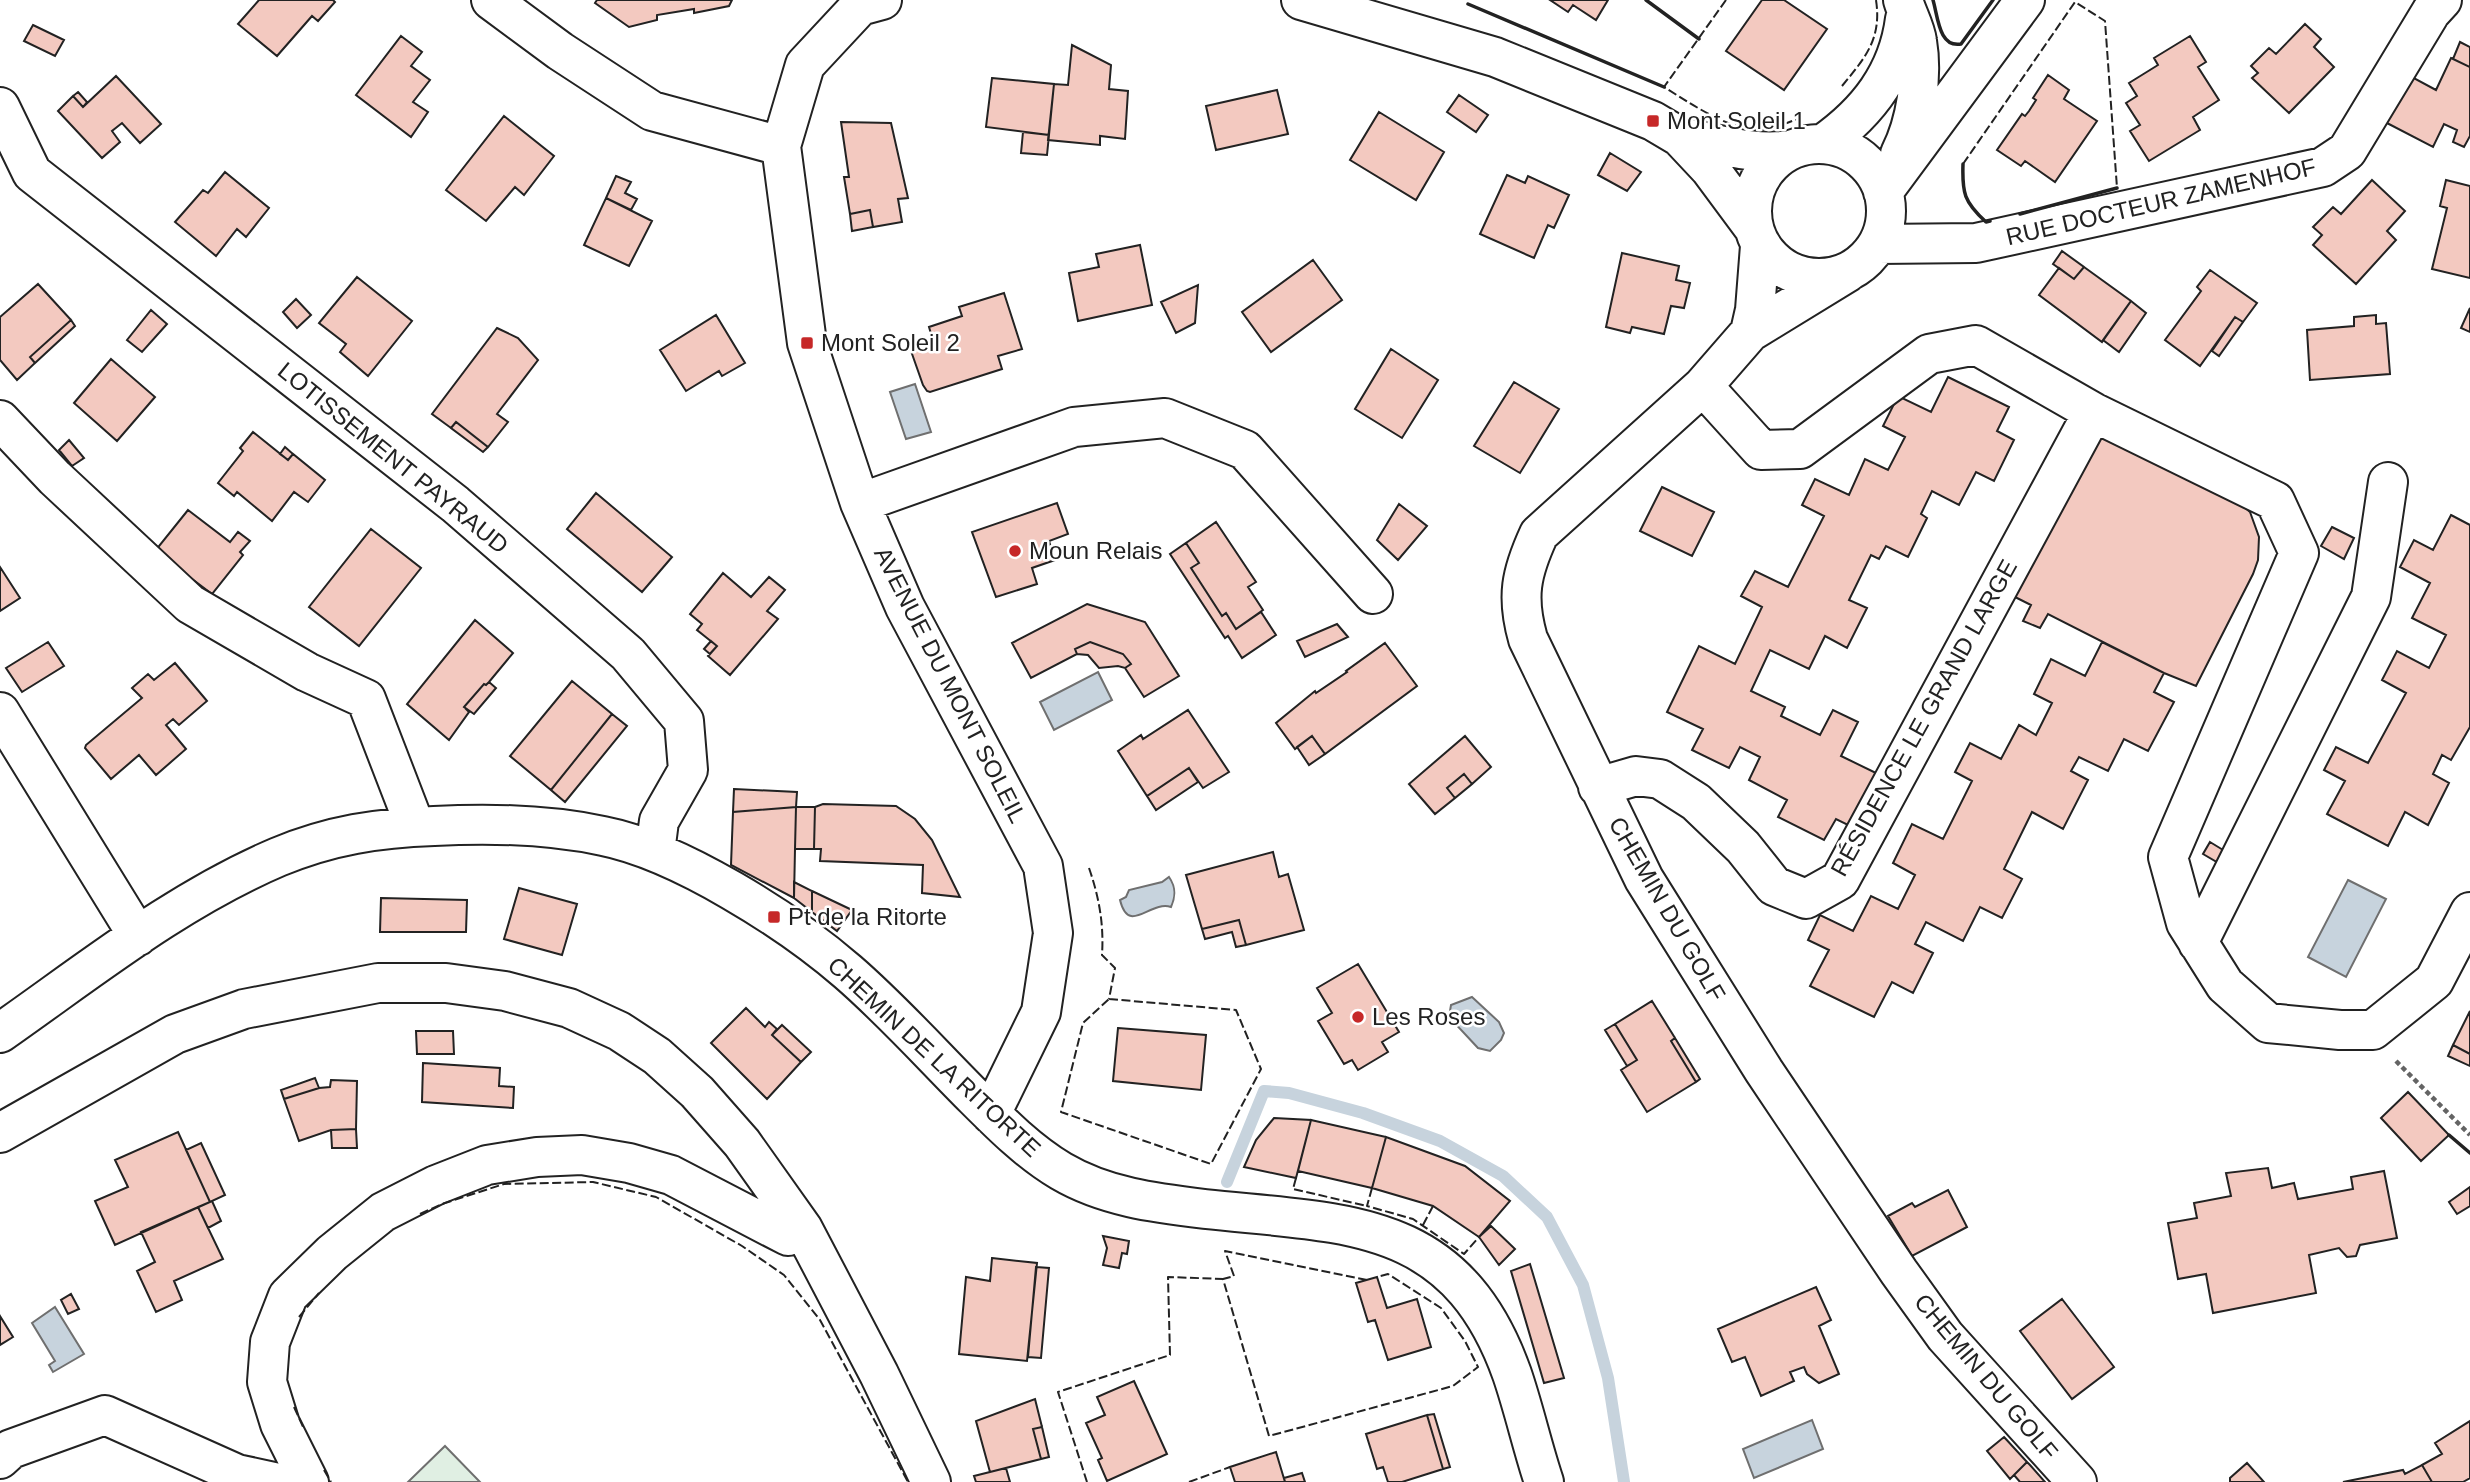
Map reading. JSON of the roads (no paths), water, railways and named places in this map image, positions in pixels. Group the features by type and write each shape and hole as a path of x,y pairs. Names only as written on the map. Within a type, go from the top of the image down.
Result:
{"street":[{"path":"491,0 560,51 652,111 781,146"},
{"name":"AVENUE DU MONT SOLEIL","path":"883,0 860,6 805,65 781,146 807,343 860,503 905,607 1043,866 1053,933 1041,1012 990,1114"},
{"path":"1301,0 1494,57 1653,121 1680,137 1710,169 1773,261 1789,272 1809,278 1828,278 1848,272 1864,261 1878,244 1884,228 1886,209 1883,190 1875,174 1852,153 1838,147 1807,147 1774,153 1680,137"},
{"path":"1883,190 2025,0"},
{"name":"RUE DOCTEUR ZAMENHOF","path":"1878,244 1976,243 2323,167 2347,151 2431,12 2442,0"},
{"path":"1883,190 1912,121 1916,94 1919,64 1917,39 1905,5"},
{"path":"1750,332 1755,310 1756,237 1751,205 1758,182 1771,163 1807,147 1855,119 1869,105 1895,62 1903,36 1905,5"},
{"name":"LOTISSEMENT PAYRAUD","path":"0,107 32,173 455,504 628,654 684,721 688,770 659,821 656,852"},
{"name":"CHEMIN DU GOLF","path":"1848,272 1750,332 1703,386 1539,534 1521,579 1520,603 1528,639 1644,879 1764,1071 1945,1336 2077,1482"},
{"path":"1703,386 1761,450 1800,449 1930,354 1976,345 2093,412 2275,501 2299,553 2168,856 2186,923 2225,985 2268,1023 2340,1030 2373,1030 2434,981 2470,912"},
{"name":"RÉSIDENCE LE GRAND LARGE","path":"1598,787 1636,776 1660,779 1696,802 1743,846 1774,886 1806,899 1840,880 2093,412"},
{"path":"860,503 1073,427 1165,418 1245,450 1373,594"},
{"path":"0,420 55,478 190,604 307,672 366,699 415,827"},
{"path":"2198,943 2371,597 2388,482"},
{"path":"0,712 138,936"},
{"name":"CHEMIN DE LA RITORTE","path":"0,1032 171,913 279,857 333,837 374,830 480,823 605,836 656,852 774,917 847,971 990,1114 1025,1145 1062,1172 1104,1191 1146,1202 1368,1229 1428,1255 1455,1278 1495,1334 1512,1374 1541,1481"},
{"path":"0,1133 175,1034 244,1009 378,984 446,983 505,991 569,1008 619,1031 657,1056 697,1092 742,1143 803,1229 879,1374 931,1482"},
{"path":"309,1482 280,1424 267,1382 270,1342 288,1296 332,1253 383,1212 436,1185 487,1165 537,1157 582,1155 629,1163 671,1175 788,1236 803,1229"},
{"path":"0,1459 11,1449 104,1415 237,1475 274,1482"}],"waterway":[{"path":"1227,1182 1264,1091 1289,1093 1363,1113 1440,1141 1503,1176 1547,1217 1583,1285 1608,1378 1624,1482"}],"place":[{"name":"Mont Soleil 1","path":"1653,121"},
{"name":"Mont Soleil 2","path":"807,343"},
{"name":"Moun Relais","path":"1015,551"},
{"name":"Pt de la Ritorte","path":"774,917"},
{"name":"Les Roses","path":"1358,1017"}]}
